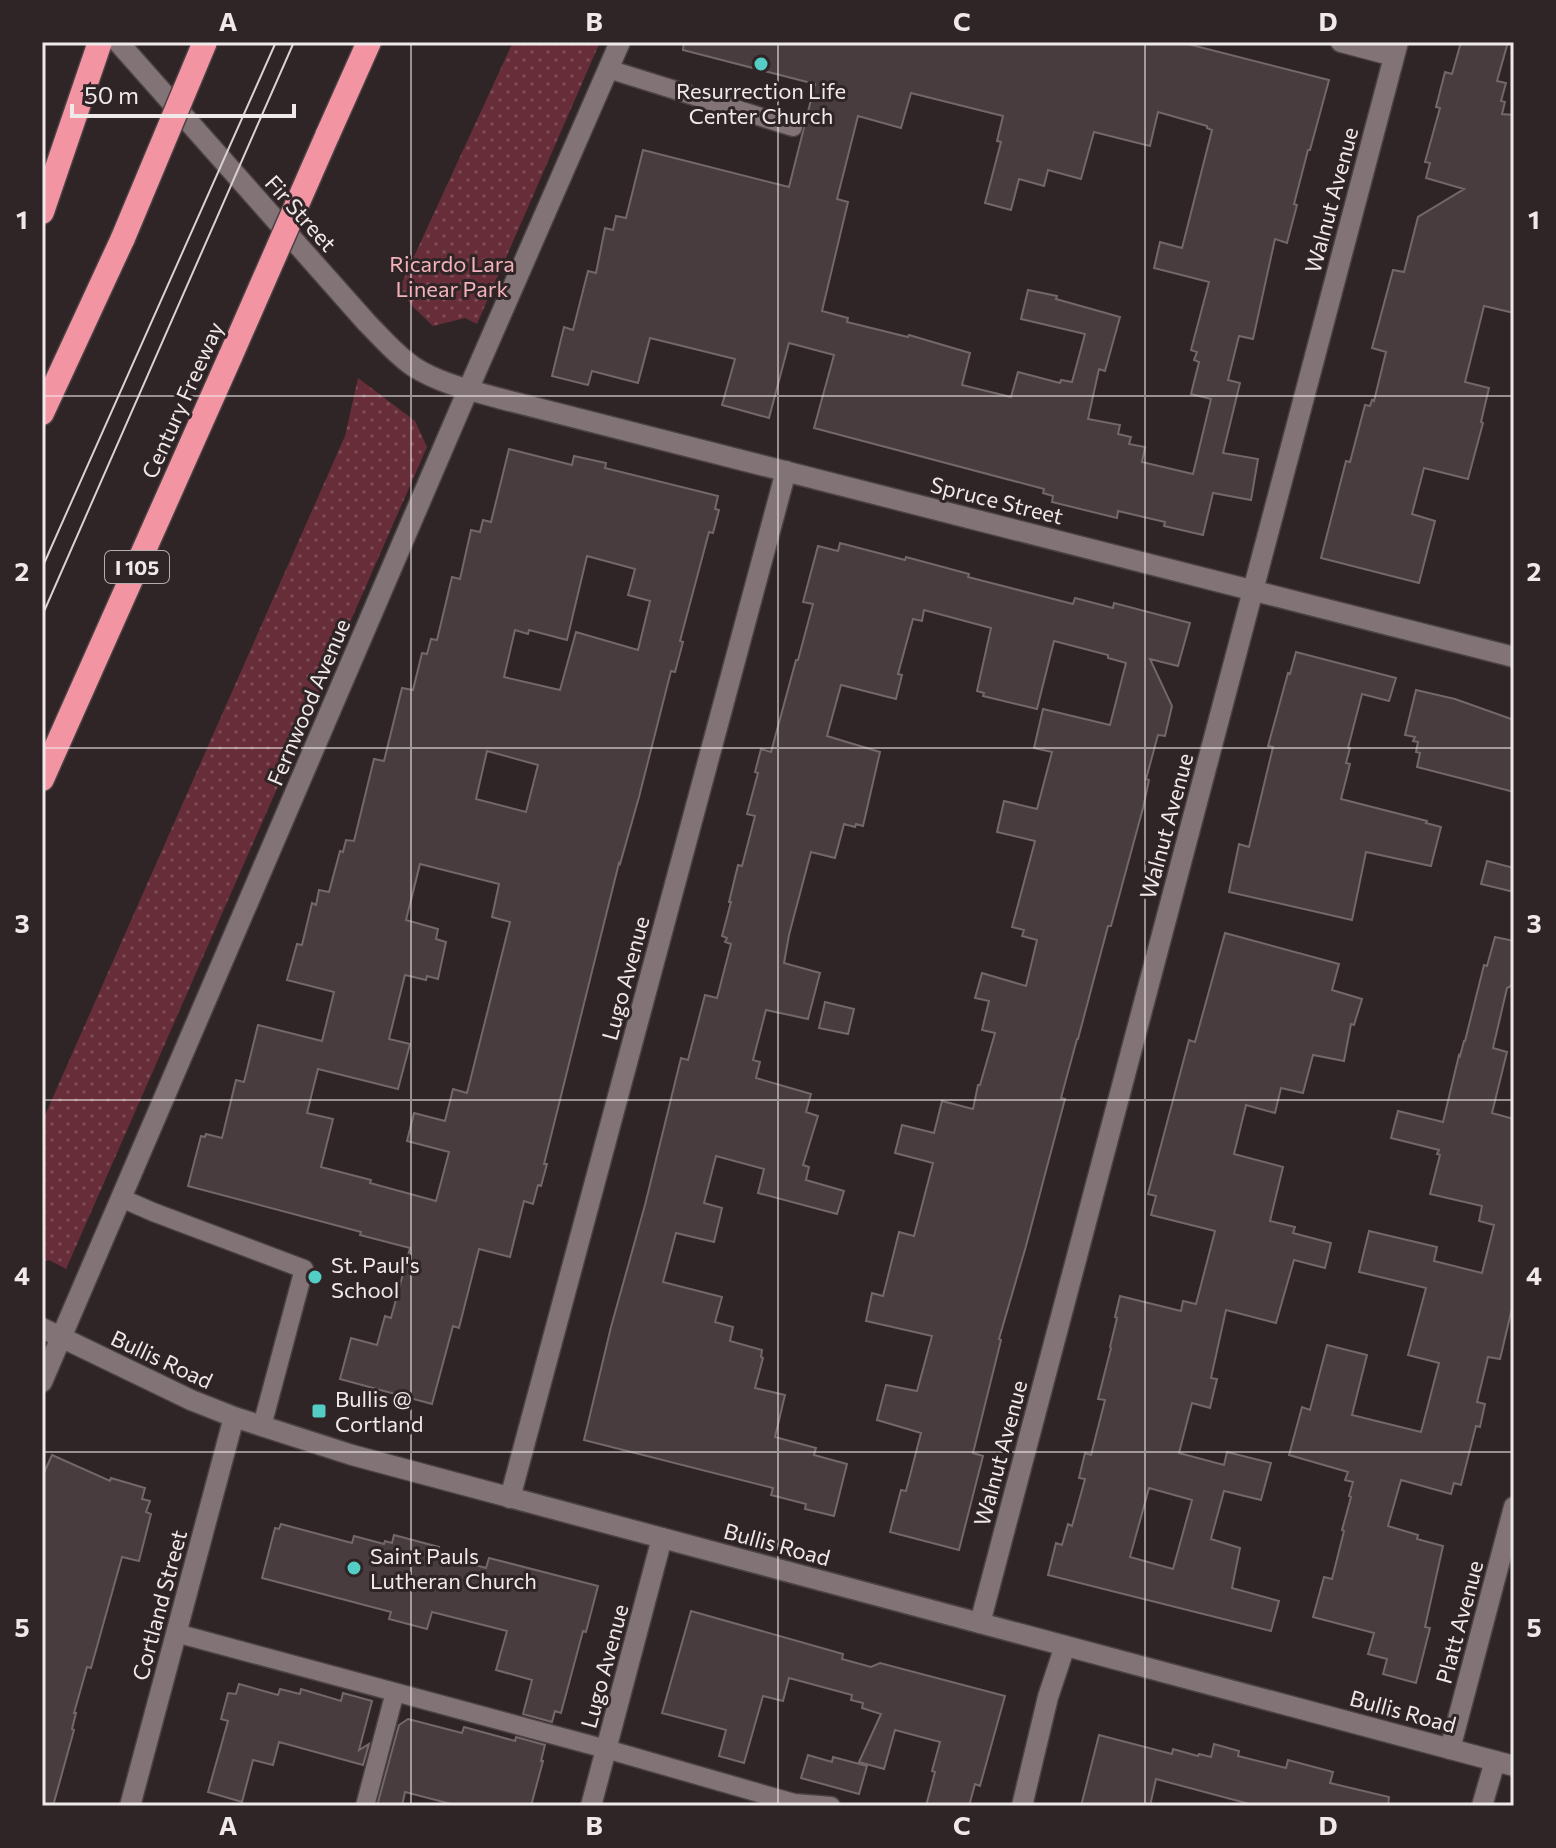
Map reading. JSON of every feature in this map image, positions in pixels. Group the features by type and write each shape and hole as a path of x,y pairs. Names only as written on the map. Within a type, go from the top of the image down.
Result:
{"highway":[{"path":"42,212 100,42"},
{"path":"42,413 123,238 205,42"},
{"name":"Century Freeway","path":"42,779 369,42"}],"street":[{"name":"Fir Street","path":"118,42 396,352 414,367 468,390"},
{"name":"Fernwood Avenue","path":"42,1382 620,42"},
{"path":"1341,42 1396,49"},
{"name":"Walnut Avenue","path":"980,1623 1396,49"},
{"name":"Spruce Street","path":"468,390 1514,657"},
{"name":"Lugo Avenue","path":"510,1498 786,471"},
{"name":"Bullis Road","path":"42,1328 191,1400 352,1455 1504,1764"},
{"name":"Cortland Street","path":"130,1806 234,1417"},
{"name":"Platt Avenue","path":"1450,1749 1514,1507"},
{"name":"Lugo Avenue","path":"591,1806 662,1538"},
{"path":"1022,1806 1048,1697 1065,1646"},
{"path":"1482,1806 1504,1764"}],"lane":[{"path":"608,69 793,127"},
{"path":"121,1198 304,1269 262,1426"},
{"path":"176,1633 606,1749 794,1805 831,1806"},
{"path":"365,1806 395,1692"}],"green space":[{"name":"Ricardo Lara Linear Park","path":"513,42 600,42 477,324 465,318 433,326 399,289"},
{"path":"358,378 415,421 427,447 66,1269 49,1260 42,1262 42,1122 345,436"}],"building":[{"path":"684,42 1180,42 1329,80 1294,204 1297,205 1287,243 1275,239 1253,339 1239,336 1228,380 1240,383 1223,453 1258,459 1251,500 1213,493 1203,535 1118,511 1117,518 1052,502 1053,496 1043,493 1044,489 814,428 834,355 789,343 769,418 722,405 735,359 650,338 638,383 592,371 588,385 552,376 564,327 573,330 588,271 596,273 605,228 613,230 616,216 626,218 643,150 789,187 815,84 683,50","holes":["911,93 1003,116 997,141 1001,142 985,203 1011,210 1019,179 1044,186 1048,170 1081,179 1094,132 1150,146 1158,112 1212,130 1182,248 1160,242 1154,268 1209,282 1191,350 1197,352 1194,360 1199,362 1191,394 1211,399 1193,474 1142,462 1145,447 1129,444 1131,437 1118,434 1120,425 1088,419 1099,369 1105,371 1120,317 1056,299 1057,296 1028,290 1021,319 1085,334 1072,382 1061,380 1060,383 1018,372 1011,397 962,385 970,353 909,335 847,322 848,318 822,311 848,202 837,199 858,116 901,128"]},
{"path":"1461,42 1508,42 1497,81 1506,83 1501,101 1505,102 1502,114 1514,115 1514,313 1484,306 1465,382 1489,388 1468,479 1424,468 1412,514 1435,521 1419,583 1321,558 1346,461 1350,462 1365,405 1370,406 1374,401 1386,352 1372,348 1393,270 1404,272 1418,217 1464,189 1426,178 1430,163 1425,162 1440,108 1436,107 1445,72 1452,74"},
{"path":"509,449 572,465 574,456 606,463 605,468 718,496 715,509 719,510 713,533 709,532 680,641 683,642 675,672 671,671 619,863 541,1186 538,1185 533,1204 524,1201 510,1257 479,1249 459,1328 453,1326 432,1404 340,1379 351,1338 377,1345 385,1316 391,1318 410,1248 188,1186 201,1136 205,1137 206,1134 222,1138 236,1080 244,1082 258,1025 322,1041 334,992 287,980 297,944 302,945 312,903 316,905 319,890 329,892 346,840 354,841 374,759 384,761 402,688 413,690 422,653 427,654 431,639 437,640 452,577 460,579 471,530 480,532 483,520 491,522","holes":["587,556 635,569 628,595 650,601 638,650 576,632 560,690 504,677 515,630 528,634 529,630 567,640","487,751 538,765 526,812 476,799","420,864 499,884 492,917 510,922 467,1093 453,1089 445,1121 414,1113 407,1141 449,1152 436,1201 321,1167 333,1119 307,1113 318,1069 398,1089 410,1044 389,1039 405,975 426,980 427,976 438,979 446,942 436,939 438,929 406,920"]},
{"path":"840,543 905,560 906,557 969,574 968,577 1073,604 1075,598 1113,608 1114,603 1190,623 1178,666 1150,659 1172,706 1165,736 1158,735 1146,779 1149,780 1143,808 1061,1098 1065,1099 999,1339 973,1453 983,1456 959,1550 890,1532 901,1490 906,1491 921,1433 877,1420 886,1385 917,1391 932,1336 866,1321 872,1293 883,1296 899,1232 914,1236 933,1163 895,1153 902,1125 934,1133 942,1101 973,1109 995,1033 982,1030 989,1001 975,998 982,973 1026,986 1037,940 1022,936 1024,930 1012,927 1035,841 997,832 1004,801 1037,809 1052,752 1034,748 1043,709 1110,725 1126,663 1108,658 1108,655 1054,641 1037,709 983,696 984,693 977,691 991,628 924,610 922,621 913,619 898,674 902,675 896,699 841,685 827,736 880,752 863,826 844,824 835,858 811,852 784,963 820,973 808,1019 766,1010 753,1060 760,1062 756,1078 811,1094 806,1112 818,1116 803,1165 809,1167 806,1180 844,1191 837,1214 758,1193 764,1169 716,1156 704,1203 722,1208 714,1242 676,1233 663,1282 722,1297 715,1322 733,1327 730,1341 762,1350 763,1358 755,1388 785,1395 775,1437 816,1448 814,1455 847,1464 834,1516 805,1509 806,1504 771,1495 773,1488 584,1440 681,1058 688,1060 705,995 717,998 731,944 725,942 727,938 722,936 729,902 755,816 747,814 758,773 755,772 761,749 771,752 798,660 813,604 803,602 818,546 838,551"},
{"path":"1296,652 1396,678 1389,701 1362,694 1348,748 1346,763 1350,764 1341,799 1441,827 1431,866 1366,852 1352,920 1229,892 1239,844 1249,847 1273,747 1268,746"},
{"path":"1416,690 1455,699 1514,720 1514,792 1417,767 1420,753 1416,752 1418,742 1413,741 1415,737 1405,735"},
{"path":"1487,861 1514,868 1514,892 1481,884"},
{"path":"1225,933 1339,964 1332,990 1362,999 1354,1025 1351,1024 1344,1061 1313,1055 1303,1093 1281,1088 1275,1113 1246,1105 1234,1154 1283,1167 1270,1221 1295,1227 1293,1233 1331,1243 1325,1268 1294,1260 1276,1323 1226,1310 1211,1378 1217,1379 1210,1408 1192,1403 1179,1453 1224,1465 1227,1452 1271,1463 1261,1500 1224,1491 1211,1539 1240,1548 1232,1588 1279,1601 1271,1631 1048,1575 1056,1543 1062,1545 1068,1524 1072,1526 1085,1479 1079,1478 1085,1453 1091,1455 1105,1400 1098,1399 1120,1296 1181,1311 1183,1301 1196,1304 1215,1231 1151,1215 1156,1196 1148,1194 1189,1040 1195,1042","holes":["1149,1488 1192,1500 1173,1569 1130,1557"]},
{"path":"1495,937 1514,941 1514,974 1511,986 1507,988 1493,1048 1507,1052 1492,1113 1514,1119 1514,1300 1500,1359 1488,1357 1477,1402 1485,1404 1461,1485 1454,1483 1451,1494 1401,1480 1388,1526 1443,1546 1425,1627 1430,1628 1416,1683 1383,1674 1387,1659 1368,1654 1374,1633 1313,1617 1324,1577 1332,1579 1353,1482 1345,1480 1348,1472 1289,1455 1302,1407 1310,1410 1327,1345 1367,1355 1352,1415 1421,1432 1439,1363 1408,1355 1426,1288 1359,1272 1369,1231 1437,1247 1434,1261 1482,1273 1494,1225 1479,1221 1482,1206 1430,1194 1439,1150 1391,1138 1398,1111 1443,1122 1484,965 1487,966"},
{"path":"825,1002 854,1009 848,1034 819,1028"},
{"path":"52,1455 110,1481 111,1478 145,1488 142,1499 150,1501 146,1512 151,1514 139,1561 122,1557 91,1668 87,1667 74,1713 74,1730 53,1806 42,1806 42,1477"},
{"path":"281,1524 352,1543 354,1536 384,1544 385,1541 392,1543 394,1535 439,1547 437,1554 486,1568 489,1558 598,1586 561,1713 555,1711 552,1722 523,1714 532,1680 496,1670 507,1631 432,1612 427,1629 389,1619 391,1612 262,1578 275,1528 279,1529"},
{"path":"691,1611 843,1654 842,1659 871,1667 880,1663 1005,1696 980,1786 975,1784 969,1806 926,1806 940,1742 895,1730 884,1769 859,1762 881,1714 862,1708 863,1703 851,1700 852,1695 789,1678 783,1701 763,1696 744,1763 719,1756 726,1730 662,1713"},
{"path":"239,1684 278,1695 280,1689 300,1694 301,1689 341,1701 343,1693 372,1701 359,1750 369,1744 363,1765 279,1742 273,1765 253,1760 242,1802 208,1792 228,1721 221,1719 228,1693 236,1694"},
{"path":"408,1719 462,1733 464,1727 515,1741 516,1737 545,1745 531,1806 459,1806 405,1792 402,1806 377,1806 399,1725"},
{"path":"1099,1735 1172,1754 1173,1749 1211,1757 1214,1744 1239,1751 1238,1756 1286,1768 1288,1760 1333,1772 1330,1783 1389,1797 1388,1806 1257,1806 1156,1779 1150,1806 1081,1806"},
{"path":"808,1755 832,1762 833,1757 867,1766 859,1794 801,1778"}],"tram line":[{"path":"42,568 276,42"},
{"path":"42,616 294,42"}],"place":[{"name":"Resurrection Life Center Church","path":"761,64"},
{"name":"St. Paul's School","path":"315,1277"},
{"name":"Bullis @ Cortland","path":"319,1411"},
{"name":"Saint Pauls Lutheran Church","path":"354,1568"}]}
